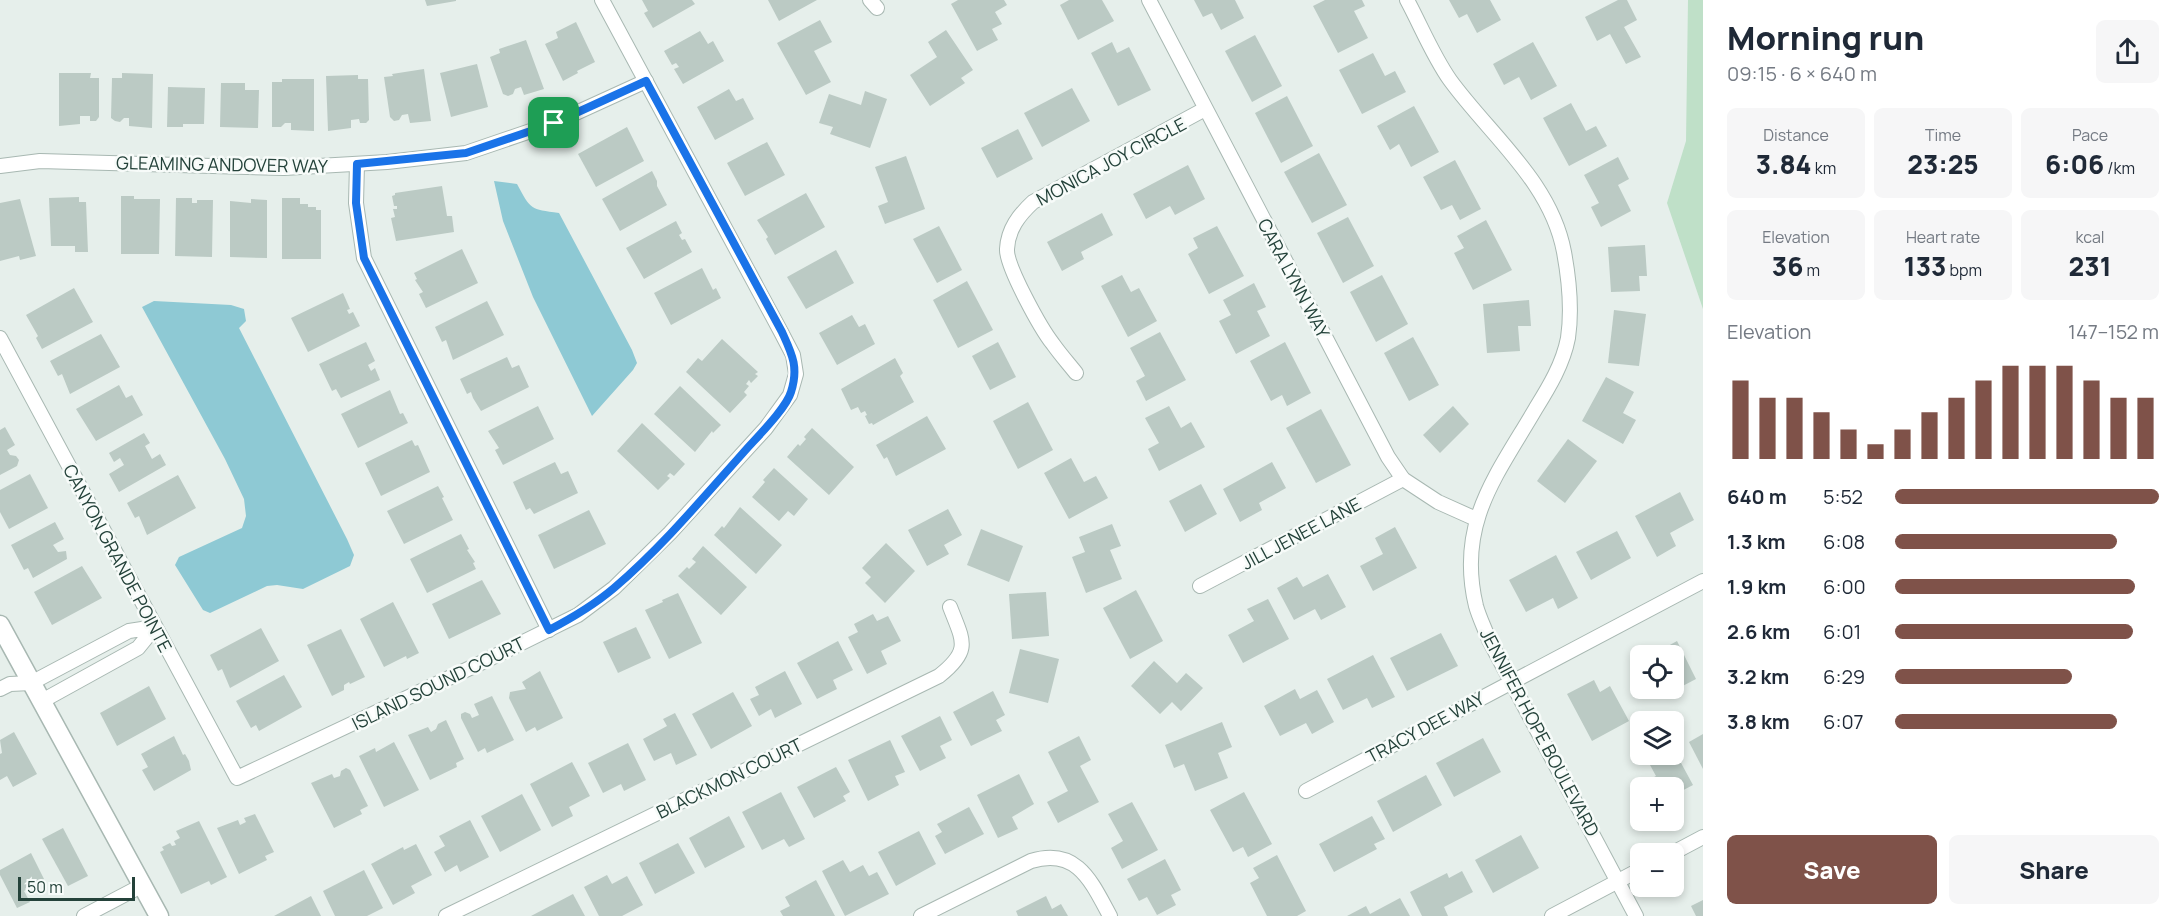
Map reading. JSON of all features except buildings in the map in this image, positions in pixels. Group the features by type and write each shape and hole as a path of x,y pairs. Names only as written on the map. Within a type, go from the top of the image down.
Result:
{"street":[{"name":"ISLAND SOUND COURT","path":"237,778 578,615 614,588 670,533 766,428 790,395 796,374 793,356 782,332 602,0"},
{"name":"CARA LYNN WAY","path":"1149,0 1388,457 1403,479 1438,502 1476,519"},
{"name":"JENNIFER HOPE BOULEVARD","path":"1407,0 1448,77 1475,113 1531,177 1549,208 1564,250 1569,292 1568,339 1556,375 1493,481 1476,519 1471,580 1476,608 1489,640 1636,916"},
{"name":"GLEAMING ANDOVER WAY","path":"0,166 40,161 284,168 357,164 466,153 554,123 646,81"},
{"name":"MONICA JOY CIRCLE","path":"1076,373 1051,343 1012,270 1007,251 1009,234 1019,215 1033,202 1205,110"},
{"path":"357,164 356,203 364,258 549,630"},
{"name":"CANYON GRANDE POINTE","path":"0,338 237,778"},
{"name":"JILL JENEE LANE","path":"1200,586 1403,479"},
{"name":"TRACY DEE WAY","path":"1306,790 1703,581"},
{"name":"BLACKMON COURT","path":"446,916 939,676 952,666 961,654 963,640 950,606"},
{"path":"0,625 159,916"},
{"path":"0,689 10,684 32,683 129,631 155,627"},
{"path":"42,701 138,648 155,627"},
{"path":"1684,847 1703,837"},
{"path":"921,916 1031,861 1047,856 1061,857 1092,882 1110,916"},
{"path":"1552,916 1630,875"},
{"path":"84,916 143,885"}],"green space":[{"path":"1688,0 1703,0 1703,309 1667,203 1686,141"}],"water":[{"path":"494,181 517,184 532,207 559,213 632,350 637,363 633,370 592,416 533,297 503,221"},
{"path":"154,301 231,305 244,309 246,321 239,328 347,539 354,555 350,566 303,589 277,585 267,586 210,613 203,610 175,565 179,557 242,528 246,516 244,499 225,459 142,307"}],"route":[{"path":"646,81 782,332 793,356 796,374 790,395 766,428 670,533 614,588 578,615 549,630 364,258 356,203 357,164 466,153 554,123 646,81"}]}
